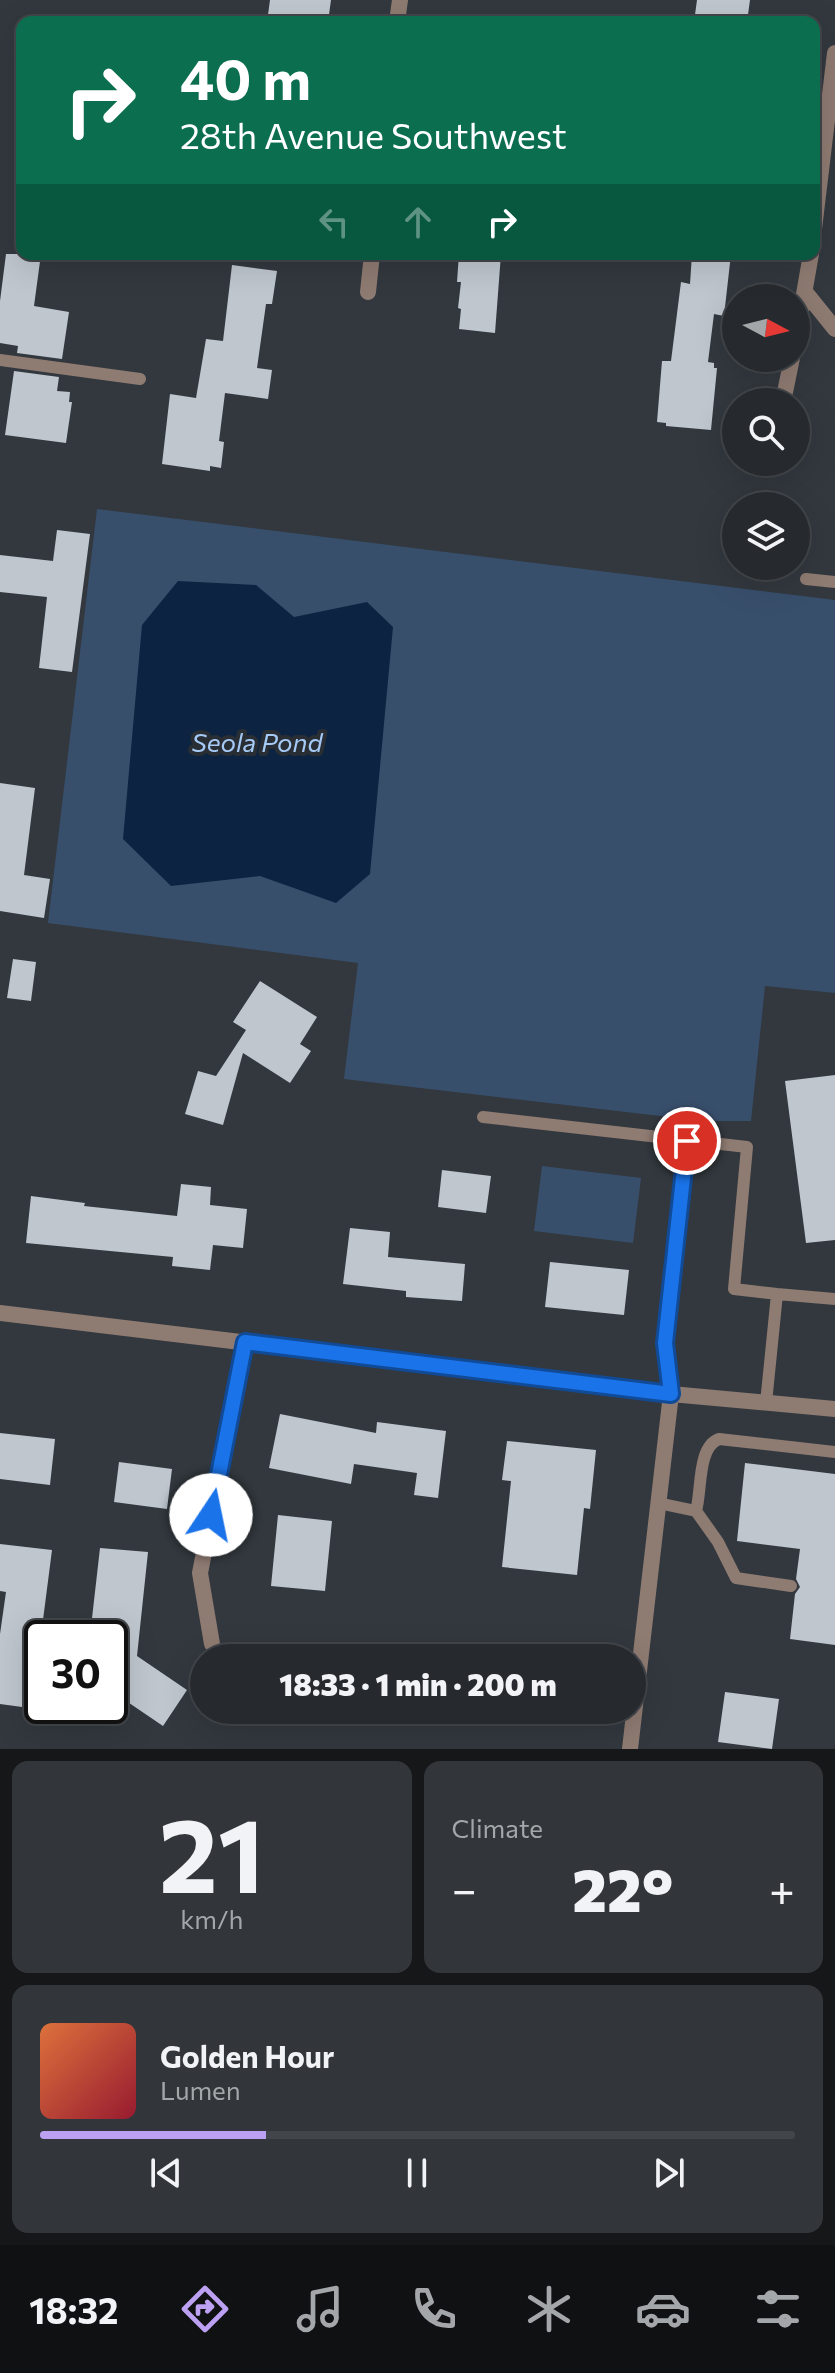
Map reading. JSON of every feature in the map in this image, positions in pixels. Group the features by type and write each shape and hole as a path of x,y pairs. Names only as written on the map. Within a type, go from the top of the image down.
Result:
{"street":[{"path":"820,179 835,53"},
{"path":"368,292 371,260"},
{"path":"807,284 810,260"},
{"path":"810,298 835,329"},
{"path":"630,1749 671,1394 665,1343 687,1141"},
{"path":"0,1313 671,1394 835,1409"},
{"path":"212,1644 200,1573 245,1342"}],"lane":[{"path":"0,360 140,379"},
{"path":"810,579 835,582"},
{"path":"483,1117 747,1147 734,1289 835,1299"},
{"path":"766,1403 777,1294"},
{"path":"696,1511 706,1450 712,1441 719,1439 835,1452"},
{"path":"658,1503 696,1511 718,1542 736,1578 791,1586"}],"shaded area":[{"path":"97,509 835,600 835,993 765,986 751,1121 703,1121 344,1079 358,963 48,923"},
{"path":"542,1166 641,1178 633,1243 534,1231"}],"water":[{"name":"Seola Pond","path":"178,581 256,585 294,617 367,602 393,627 370,874 336,903 260,876 171,886 123,839 142,625"}],"building":[{"path":"270,0 331,0 329,16 268,16"},
{"path":"697,0 750,0 748,16 695,16"},
{"path":"6,254 16,254 16,260 40,260 34,306 69,312 62,359 17,353 18,346 0,343 0,301"},
{"path":"459,260 501,260 495,333 459,329 461,282 457,282"},
{"path":"692,260 730,260 728,284 722,284 722,316 714,314 708,362 714,363 714,368 717,368 711,430 666,426 666,423 657,422 662,361 671,361 681,282 690,284"},
{"path":"232,265 277,271 272,304 266,304 257,368 272,370 268,399 225,393 219,441 224,442 221,468 210,466 210,471 162,464 170,394 196,398 206,339 223,341"},
{"path":"14,371 59,377 57,391 70,392 69,402 72,402 66,443 5,435"},
{"path":"57,530 90,534 72,672 39,668 47,597 0,592 0,555 53,561"},
{"path":"0,783 35,788 24,875 50,879 44,918 0,911"},
{"path":"13,959 36,962 31,1001 7,998"},
{"path":"260,981 317,1017 300,1044 311,1051 290,1083 243,1053 223,1125 185,1114 198,1071 216,1076 246,1030 233,1022"},
{"path":"835,1075 835,1240 806,1243 785,1081"},
{"path":"442,1170 491,1176 486,1213 438,1207"},
{"path":"181,1184 211,1187 210,1205 247,1209 243,1248 213,1245 210,1270 172,1266 173,1257 26,1243 31,1196 85,1203 84,1206 177,1216"},
{"path":"350,1228 390,1232 388,1257 465,1264 462,1301 406,1297 406,1291 343,1284"},
{"path":"550,1262 629,1270 624,1315 545,1307"},
{"path":"280,1414 376,1433 377,1422 446,1431 438,1498 414,1495 417,1473 354,1464 351,1484 269,1468"},
{"path":"0,1433 55,1439 50,1485 0,1479"},
{"path":"507,1441 596,1450 590,1509 584,1508 577,1575 502,1567 511,1481 502,1480"},
{"path":"119,1462 172,1469 167,1509 114,1502"},
{"path":"745,1463 835,1474 835,1645 790,1639 795,1594 800,1587 796,1579 800,1549 737,1541"},
{"path":"278,1515 332,1521 325,1591 271,1586"},
{"path":"0,1544 52,1550 43,1620 24,1620 24,1707 0,1704 0,1634 6,1592 0,1591"},
{"path":"100,1548 148,1552 137,1656 187,1690 163,1726 128,1702 128,1620 92,1620"},
{"path":"725,1692 779,1699 772,1749 718,1742"}],"route":[{"path":"211,1515 245,1342 671,1394 665,1343 687,1141"}]}
